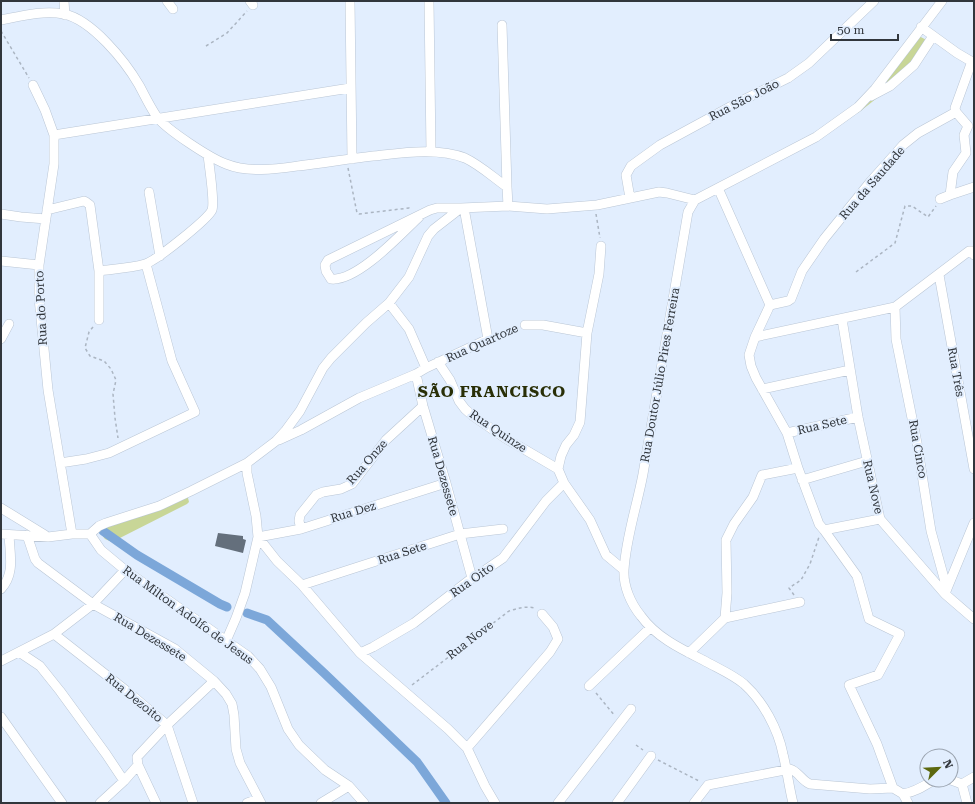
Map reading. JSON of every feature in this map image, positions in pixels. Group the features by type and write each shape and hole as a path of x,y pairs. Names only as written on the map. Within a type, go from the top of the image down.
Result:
{"street":[{"path":"64,1 65,15"},
{"path":"167,1 173,9"},
{"path":"350,1 352,159"},
{"path":"429,1 431,152"},
{"name":"Rua São João","path":"630,198 626,175 631,166 660,146 799,71 809,64 874,1"},
{"path":"866,99 942,1"},
{"path":"1,20 43,13 65,15 88,27 104,40 120,58 139,85 158,118 179,136 208,155 227,165 243,168 277,169 408,152 431,152 465,158 507,187"},
{"path":"502,25 508,206"},
{"path":"921,27 957,53 973,62 955,108 956,112 971,126 964,135 966,153 953,172 950,195"},
{"path":"419,217 384,251 351,274 336,280 328,276 325,265 328,260 419,217 430,210 437,208 508,206 547,209 597,204 659,192 694,200 816,137 846,116 866,99 890,86 914,65 933,36"},
{"name":"Rua do Porto","path":"33,85 45,110 54,135 54,164 39,265 39,298 48,390 72,534"},
{"path":"54,135 350,88"},
{"name":"Rua da Saudade","path":"770,305 791,299 802,271 824,239 871,181 903,146 918,133 956,112"},
{"path":"100,271 146,264 153,261 177,243 212,210 213,205 208,155"},
{"path":"940,199 974,187"},
{"path":"718,188 770,305 755,337 749,355 756,378 787,433 802,480 819,524 857,576 869,620 900,634 878,675 849,685 878,744 893,788"},
{"path":"149,192 160,256"},
{"name":"Rua Doutor Júlio Pires Ferreira","path":"694,200 688,212 641,484 628,546 624,570 625,585 631,600 650,628 689,653 730,674 744,684 755,696 768,715 779,738 793,803"},
{"path":"1,214 21,218 46,215 84,202 89,203 100,271 99,320"},
{"path":"1,589 9,578 11,571 5,535 48,537 72,534 90,534 99,526 124,516 159,506 191,492 247,462 276,441 300,411 331,358 366,323 390,303 409,277 428,236 434,229 463,208"},
{"path":"463,208 488,339"},
{"path":"601,246 599,274 587,333 580,422 574,435 566,445 561,456 558,469 564,483 590,520 606,555 624,570"},
{"path":"755,337 895,307 972,250"},
{"path":"1,261 39,265"},
{"path":"60,463 86,459 120,449 195,412 172,361 146,264"},
{"name":"Rua Três","path":"939,275 974,469"},
{"path":"390,303 409,329 426,368"},
{"name":"Rua Cinco","path":"895,307 896,339 917,443 931,531 946,591"},
{"name":"Rua Nove","path":"842,319 858,417 880,519 946,591 974,619"},
{"path":"1,339 9,324"},
{"name":"Rua Quartoze","path":"525,325 543,325 587,333"},
{"name":"Rua Quartoze","path":"276,441 301,430 359,398 416,374 488,339"},
{"name":"Rua Quinze","path":"438,362 450,380 459,401 473,416 505,438 558,469"},
{"path":"762,389 850,370"},
{"name":"Rua Dezessete","path":"416,374 422,406 446,483 472,578"},
{"name":"Rua Onze","path":"301,528 299,521 300,514 316,495 323,492 341,489 352,484 386,440 422,406"},
{"name":"Rua Sete","path":"787,433 858,417"},
{"path":"802,480 867,461"},
{"path":"226,641 245,593 258,537 247,462"},
{"path":"725,618 727,593 726,540 734,524 753,497 762,475 798,468"},
{"name":"Rua Dez","path":"258,537 301,528 446,483"},
{"name":"Rua Oito","path":"360,653 414,623 472,578 503,558 546,501 564,483"},
{"path":"1,508 48,537"},
{"path":"823,529 880,519"},
{"path":"946,591 974,523"},
{"name":"Rua Sete","path":"302,585 460,534 503,529"},
{"name":"Rua Milton Adolfo de Jesus","path":"90,534 101,550 125,570 248,656 260,669 278,704 288,729 299,745 325,770 349,786 364,803"},
{"name":"Rua Dezessete","path":"27,535 35,559 38,563 93,604 175,649 214,681 226,694 232,704 234,715 237,756 260,801"},
{"path":"258,537 277,561 302,585 360,653 448,729 467,748 495,803"},
{"path":"1,661 54,634 93,604 125,570"},
{"path":"689,653 725,618 800,602"},
{"path":"467,748 557,643 558,639 553,627 542,614"},
{"path":"588,686 650,628"},
{"name":"Rua Dezoito","path":"54,634 128,692 167,725 194,803"},
{"path":"19,652 40,666 106,754 124,781"},
{"path":"100,803 124,781 137,761 167,725 214,681"},
{"path":"558,803 631,709"},
{"path":"1,717 62,803"},
{"path":"617,803 651,756"},
{"path":"137,761 156,803"},
{"path":"694,803 708,785 786,770 793,770 802,780 810,784 870,789 893,788 903,794 908,803"},
{"path":"962,784 974,777"},
{"path":"962,784 967,803"},
{"path":"321,803 349,786"},
{"path":"903,794 910,793 919,788"},
{"path":"247,803 260,801"}],"path":[{"path":"206,46 227,33 251,3"},
{"path":"1,31 33,85"},
{"path":"352,159 348,166 357,213 409,208 419,217"},
{"path":"856,272 895,243 905,206 912,206 928,217 940,199"},
{"path":"597,204 596,214 601,246"},
{"path":"99,320 89,332 85,348 90,356 104,361 111,369 116,380 113,394 114,418 120,449"},
{"name":"Rua Quartoze","path":"488,339 525,325"},
{"path":"800,602 789,588 801,580 810,564 823,529"},
{"name":"Rua Nove","path":"404,691 509,611 529,607 534,608 542,614"},
{"path":"588,686 597,694 621,722"},
{"path":"651,756 708,785"}],"green space":[{"path":"919,36 930,42 915,68 858,113 856,107"},
{"path":"184,498 188,498 189,502 187,504 112,542 105,539 102,535 103,529"}],"building":[{"path":"218,533 243,536 243,539 246,540 243,553 215,546"}],"waterway":[{"path":"103,531 137,555 227,607"},
{"path":"247,613 267,620 324,673 417,762 446,803"}],"district":[{"name":"SÃO FRANCISCO","path":"492,391"}]}
